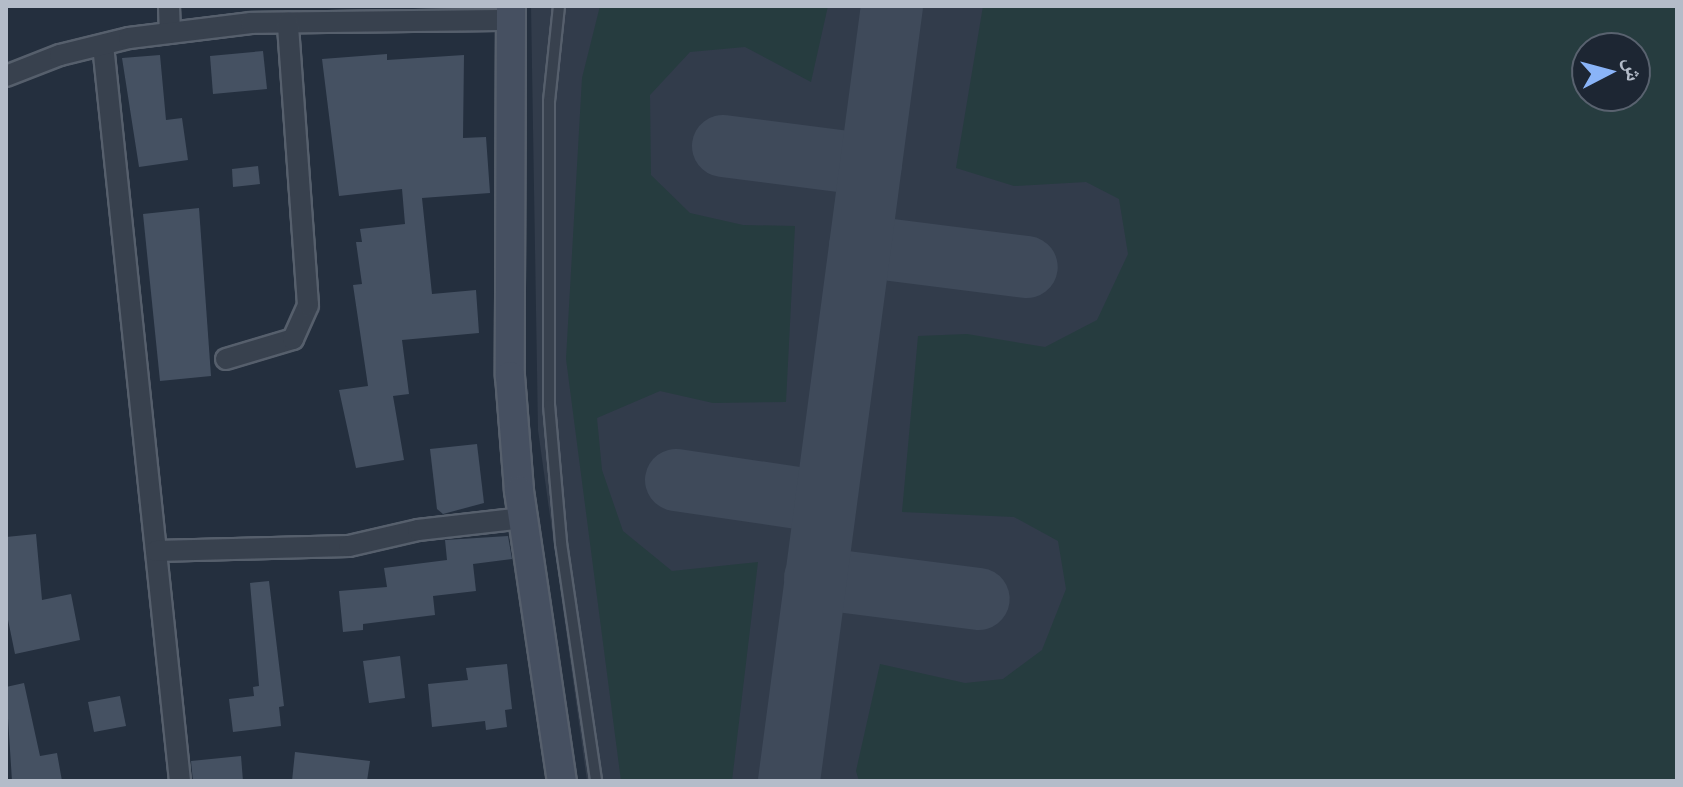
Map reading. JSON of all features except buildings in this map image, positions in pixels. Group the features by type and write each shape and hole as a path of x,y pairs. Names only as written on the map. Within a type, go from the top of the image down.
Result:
{"main road":[{"path":"511,13 510,376 523,518 562,781"}],"street":[{"path":"169,6 170,33"},
{"path":"6,76 103,45 170,33 288,23 511,13"},
{"path":"226,359 293,339 308,305 288,23"},
{"path":"103,45 180,781"},
{"path":"156,551 349,546 418,530 523,518"}],"lane":[{"path":"559,6 549,101 549,405 561,543 596,781"}],"shaded area":[{"path":"531,6 1677,6 1677,781 587,781 538,430"}],"green space":[{"path":"600,6 828,6 811,82 745,47 690,52 650,95 651,175 690,213 743,225 795,226 786,402 713,403 660,391 597,418 602,470 623,531 672,571 758,562 732,781 621,781 566,359 582,78"},
{"path":"983,6 1677,6 1677,781 859,781 856,771 880,664 965,683 1003,679 1042,650 1066,589 1058,541 1014,517 902,512 918,336 967,334 1045,347 1097,320 1128,254 1119,199 1086,182 1014,186 956,168"}],"taxiway":[{"path":"789,781 892,6"},
{"path":"723,146 871,165"},
{"path":"860,246 1027,267"},
{"path":"676,480 825,502"},
{"path":"815,578 979,599"}]}
